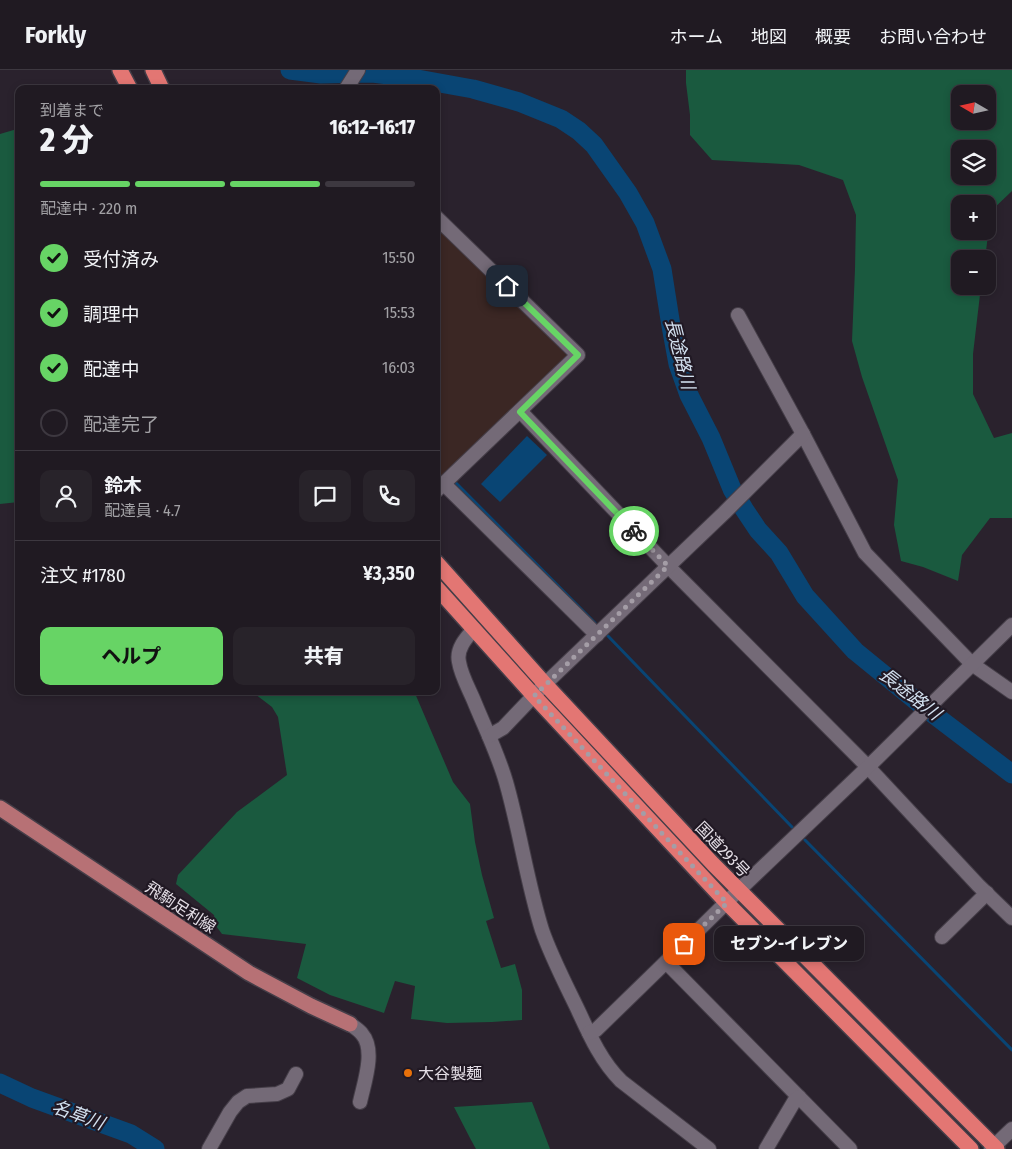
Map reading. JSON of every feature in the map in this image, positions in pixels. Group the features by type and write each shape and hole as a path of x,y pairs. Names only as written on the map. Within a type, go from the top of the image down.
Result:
{"highway":[{"path":"120,70 128,85"},
{"path":"153,70 160,85"},
{"name":"国道293号","path":"440,566 545,684 738,890 994,1148"},
{"name":"国道293号","path":"440,591 534,696 727,903 971,1149"}],"main road":[{"name":"飛駒足利線","path":"0,808 249,973 311,1006 350,1024"}],"street":[{"path":"349,85 358,70"},
{"path":"440,221 578,355 440,487 597,634"},
{"path":"738,315 865,553 972,664 1012,692"},
{"path":"520,412 668,566 868,767 1012,918"},
{"path":"489,736 503,728 545,684 727,510 803,434"},
{"path":"589,1033 596,1030 1012,625"},
{"path":"474,628 462,643 458,661 506,782 543,933 564,983 610,1070 621,1081 709,1149"},
{"path":"942,937 987,893"},
{"path":"666,962 850,1149"},
{"path":"350,1024 363,1034 369,1047 369,1062 360,1102"},
{"path":"209,1149 230,1112 238,1102 247,1096 277,1094 288,1089 296,1074"},
{"path":"766,1149 795,1100 799,1097"},
{"path":"994,1148 1012,1129"}],"shaded area":[{"path":"440,224 571,356 440,479"}],"green space":[{"path":"686,70 1012,70 1012,191 996,206 996,195 951,195 951,240 987,240 986,250 951,250 951,295 980,295 973,354 973,394 994,438 1012,433 1012,518 990,518 962,555 958,581 923,567 901,561 894,525 898,480 862,377 852,341 856,215 843,180 799,165 712,160 690,135"},
{"path":"15,130 15,502 0,504 0,134"},
{"path":"256,695 416,695 453,782 470,804 475,842 494,918 486,921 501,968 515,964 522,990 522,1020 447,1023 411,1019 415,986 395,981 384,1013 330,995 297,978 306,944 222,934 216,926 214,915 176,884 178,875 237,812 287,775 278,717 272,707"},
{"path":"532,1102 550,1149 476,1149 454,1107"}],"water":[{"path":"527,436 547,455 500,502 481,484"}],"waterway":[{"name":"長途路川","path":"290,70 321,74 372,73 473,89 519,102 561,119 579,131 594,145 628,193 645,223 662,269 678,364 689,395 711,438 732,489 744,509 758,530 779,553 805,596 855,651 920,704 1012,774"},
{"path":"454,481 595,623"},
{"path":"608,636 792,827"},
{"path":"805,840 1012,1050"},
{"name":"名草川","path":"0,1083 32,1098 131,1134 155,1149"}],"way so far":[{"path":"634,531 668,566 534,696 727,903 684,944"}],"place":[{"name":"セブン-イレブン","path":"684,944"},
{"name":"大谷製麺","path":"408,1073"}],"route":[{"path":"507,286 578,355 520,412 634,531"}]}
